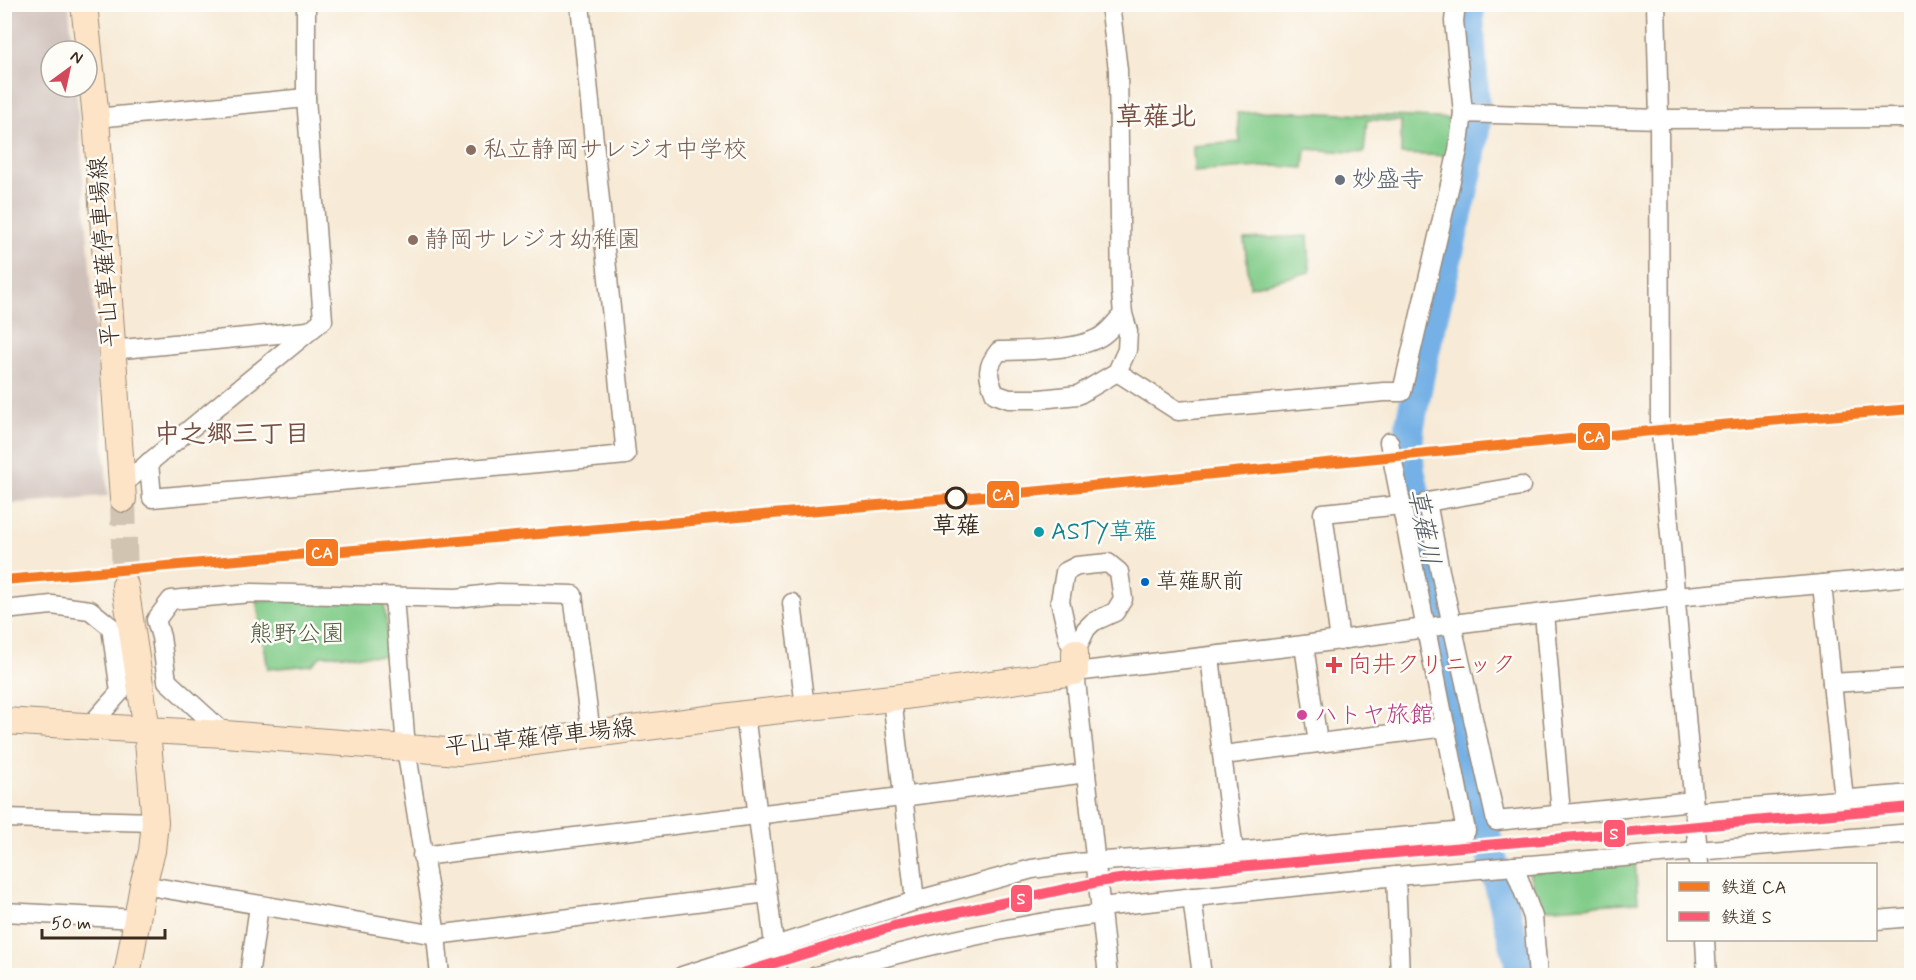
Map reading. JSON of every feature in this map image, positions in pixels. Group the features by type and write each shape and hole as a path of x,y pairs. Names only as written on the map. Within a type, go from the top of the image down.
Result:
{"main road":[{"name":"平山草薙停車場線","path":"84,4 96,118 123,491"},
{"path":"125,586 147,730 155,822 152,850 143,885 127,975"},
{"name":"平山草薙停車場線","path":"4,721 225,734 459,752 745,714 892,698 1075,662"}],"street":[{"path":"123,491 150,462 322,320 306,98 306,4"},
{"path":"150,462 152,498 626,455 580,4"},
{"path":"1110,4 1118,70 1121,292 1123,314 1128,331 1127,350 1117,372 1078,395 1040,399 1008,399 995,394 989,379 990,363 999,351 1085,344 1104,334 1123,314"},
{"path":"1117,372 1178,411 1402,392 1458,150 1463,113 1454,21 1456,4"},
{"path":"1656,4 1659,119 1660,421 1698,858"},
{"path":"96,118 306,98"},
{"path":"1463,113 1659,119 1911,118"},
{"path":"112,350 308,332"},
{"path":"682,975 774,948 915,901 1032,869 1466,831 1389,442"},
{"path":"1521,486 1427,502 1496,821 1561,814 1844,800 1911,794"},
{"path":"1340,640 1323,513 1401,505"},
{"path":"1075,662 1086,629 1093,622 1115,612 1123,599 1119,572 1108,563 1077,566 1065,572 1059,601 1075,662 1108,975"},
{"path":"1075,662 1210,657 1425,627 1675,597 1911,576"},
{"path":"1822,584 1844,800"},
{"path":"225,734 166,681 161,637 156,620 171,600 252,593 457,598 498,593 573,595 591,734"},
{"path":"394,597 405,748 436,935 440,975"},
{"path":"792,603 806,707"},
{"path":"4,610 52,605 90,610 111,627 120,692 89,727"},
{"path":"1544,613 1561,814"},
{"path":"1304,645 1318,743"},
{"path":"1210,657 1234,852"},
{"path":"1832,683 1911,678"},
{"path":"892,698 915,901"},
{"path":"745,714 778,975"},
{"path":"1223,755 1446,727"},
{"path":"422,856 1086,773"},
{"path":"4,818 155,822"},
{"path":"816,975 896,953 999,930 1192,897 1484,869 1698,858 1911,833"},
{"path":"1512,867 1533,917 1538,975"},
{"path":"1396,876 1400,975"},
{"path":"143,885 436,935 767,893"},
{"path":"1192,897 1202,975"},
{"path":"249,975 259,906"},
{"path":"4,912 137,919"},
{"path":"1877,920 1911,916"},
{"path":"1705,941 1707,975"}],"shaded area":[{"path":"5,4 69,5 72,39 39,39 39,99 77,99 108,496 5,504"}],"green space":[{"path":"1277,111 1457,119 1452,156 1401,154 1401,121 1367,120 1364,153 1306,149 1304,168 1274,166 1194,172 1193,146 1240,142 1237,113"},
{"path":"1308,236 1310,272 1250,287 1244,239"},
{"name":"熊野公園","path":"256,600 384,601 390,656 322,655 312,665 268,669"},
{"path":"1635,862 1638,902 1540,909 1529,873"}],"waterway":[{"name":"草薙川","path":"1471,4 1469,15 1476,123 1467,176 1422,364 1410,425 1408,448 1410,470 1438,600 1460,719 1484,827 1519,962 1518,976"}],"tunnel":[{"path":"123,499 125,586"}],"rail line":[{"name":"CA","path":"4,580 1041,491 1661,430 1912,409"},
{"name":"S","path":"733,976 894,926 1098,882 1148,875 1912,807"}],"place":[{"name":"私立静岡サレジオ中学校","path":"471,150"},
{"name":"妙盛寺","path":"1340,180"},
{"name":"静岡サレジオ幼稚園","path":"413,240"},
{"name":"草薙","path":"956,498"},
{"name":"ASTY草薙","path":"1039,532"},
{"name":"草薙駅前","path":"1145,582"},
{"name":"向井クリニック","path":"1334,665"},
{"name":"ハトヤ旅館","path":"1302,715"}],"district":[{"name":"草薙北","path":"1156,117"},
{"name":"中之郷三丁目","path":"232,435"}]}
